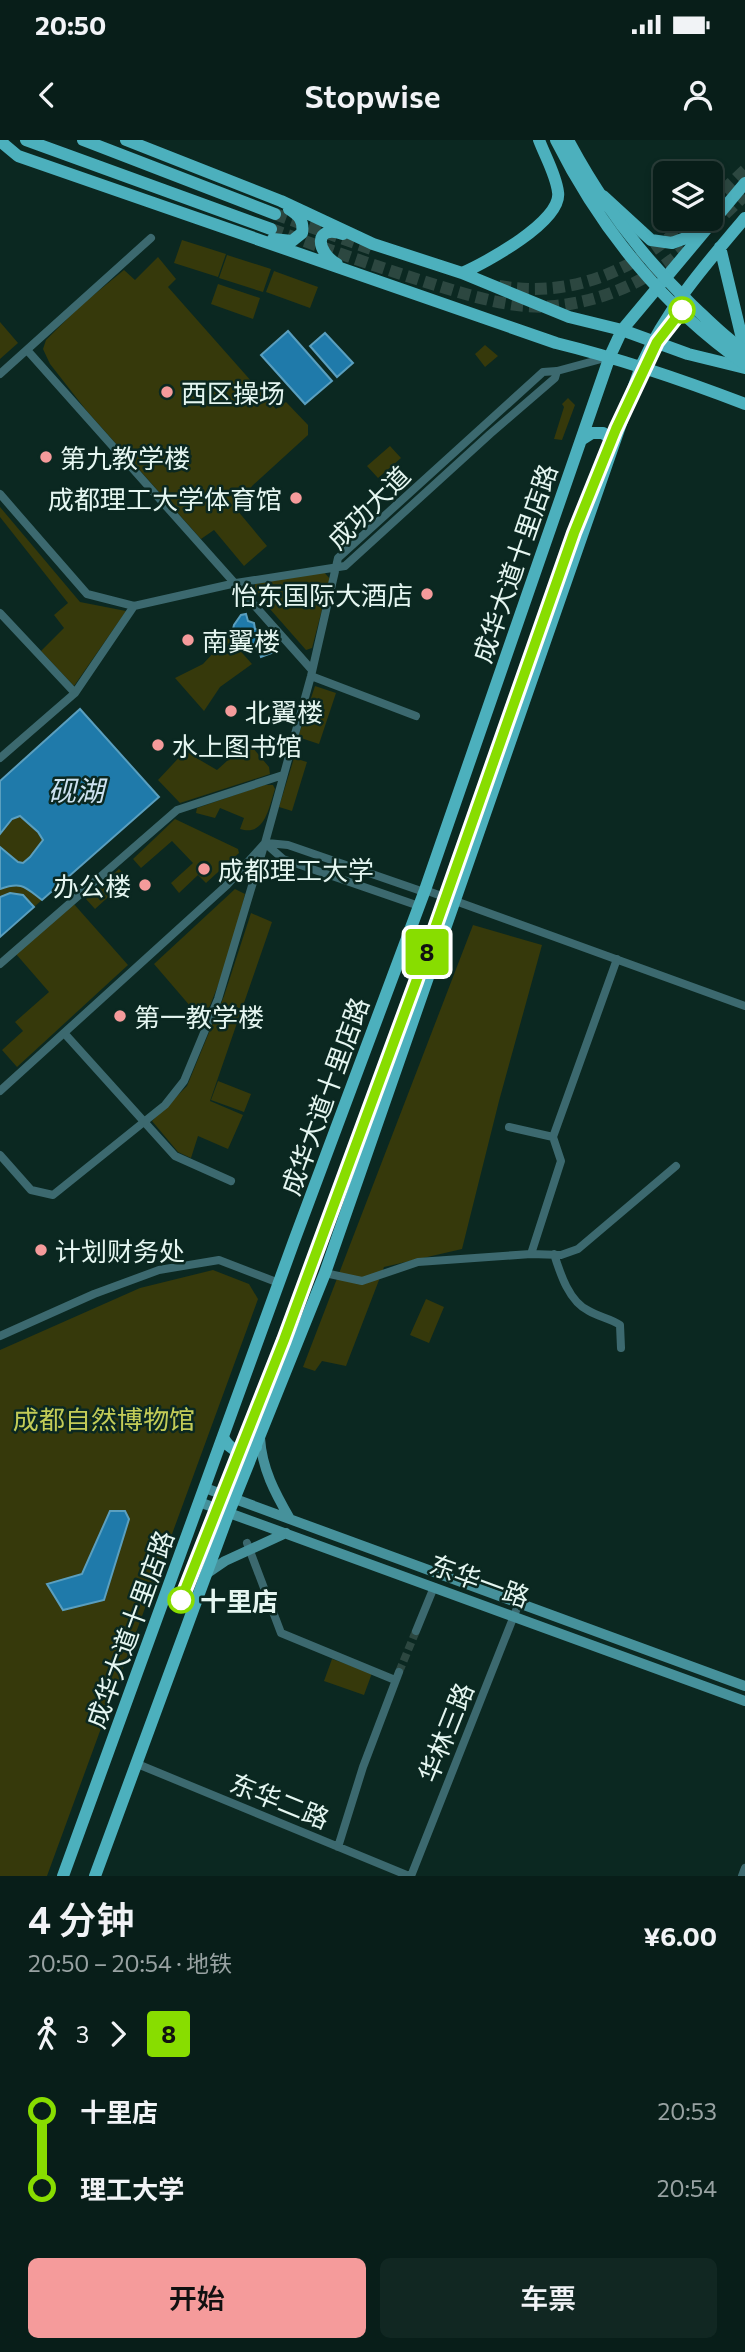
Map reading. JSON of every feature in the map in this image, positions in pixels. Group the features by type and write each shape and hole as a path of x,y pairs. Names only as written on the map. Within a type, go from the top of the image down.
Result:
{"main road":[{"path":"26,140 271,229"},
{"path":"83,140 275,214"},
{"path":"126,140 259,192 373,244"},
{"path":"462,273 518,243 556,204 559,193 539,140"},
{"path":"556,140 582,190 625,250 692,322 745,366"},
{"path":"571,140 602,195 651,240 672,243 702,231"},
{"path":"571,140 612,215 650,262 727,339 745,351"},
{"path":"0,141 18,156 556,344 610,356 669,374 745,404"},
{"name":"成华大道十里店路","path":"723,208 745,183"},
{"path":"241,233 292,241 302,233 302,221 297,214 259,192"},
{"name":"成华大道十里店路","path":"95,1876 229,1512 325,1273 641,366 652,341 680,296 745,218"},
{"path":"355,274 327,258 320,247 322,236 336,231 462,273 569,317 622,330 688,354 745,366"},
{"name":"成华大道十里店路","path":"63,1876 419,906 610,356 622,330 702,231"},
{"path":"720,247 745,351"},
{"path":"581,440 592,433 603,433 610,438 612,447"},
{"path":"223,1437 231,1448 242,1452 251,1451 258,1442"}],"street":[{"path":"0,150 18,156"},
{"path":"0,374 151,238"},
{"path":"27,350 236,583 312,673 416,716"},
{"name":"成功大道","path":"337,566 345,566 489,434 555,378 557,371 610,356"},
{"path":"0,494 87,594 134,606 236,583 337,566 312,673 265,843 218,999 184,1082 165,1105 53,1195 30,1190 0,1155"},
{"path":"0,758 75,693 134,606"},
{"path":"0,613 75,693"},
{"path":"0,964 177,810 283,775"},
{"path":"265,843 288,845 456,901 745,1006"},
{"path":"265,843 283,859 419,906"},
{"path":"0,1091 227,885 265,843"},
{"path":"531,1254 561,1161 553,1137 617,959"},
{"path":"65,1034 175,1156 231,1181"},
{"path":"509,1126 553,1137"},
{"path":"325,1273 362,1281 418,1262 554,1254 578,1249 676,1166"},
{"path":"554,1254 561,1277 586,1311 612,1319 620,1325 621,1348"},
{"path":"0,1336 94,1294 159,1270 219,1260 279,1283"},
{"path":"258,1442 268,1476 290,1519"},
{"name":"东华一路","path":"205,1488 745,1686"},
{"name":"东华一路","path":"200,1502 745,1701"},
{"path":"206,1574 248,1546 286,1533"},
{"path":"248,1546 281,1633 397,1676 338,1847"},
{"path":"416,1631 434,1587"},
{"name":"华林三路","path":"410,1876 519,1603"},
{"name":"东华二路","path":"135,1763 410,1876"},
{"path":"742,1876 745,1868"}],"green space":[{"path":"182,240 226,254 218,277 174,263"},
{"path":"227,255 271,269 263,292 219,278"},
{"name":"西区操场","path":"158,257 176,279 168,287 276,409 286,402 308,425 308,435 252,486 237,510 267,546 244,566 214,530 201,539 86,410 50,364 43,349 46,340 80,306 124,270 135,280"},
{"path":"274,271 318,287 310,308 266,292"},
{"path":"218,284 260,298 253,319 211,304"},
{"path":"0,322 18,343 0,359"},
{"path":"485,345 498,356 485,367 475,354"},
{"path":"568,398 575,405 562,440 554,439 564,407 562,404"},
{"path":"390,446 401,458 378,478 367,466"},
{"path":"0,507 80,602 126,611 74,686 41,651 64,628 54,615 68,603 0,517"},
{"path":"324,572 330,579 312,648 306,650 255,592 255,584"},
{"path":"228,637 252,664 220,687 204,711 175,678 203,664"},
{"path":"315,686 336,693 319,744 298,737"},
{"path":"248,742 269,767 270,774 180,803 158,780 187,749 193,756 217,770"},
{"path":"294,758 307,762 292,811 279,807"},
{"path":"264,785 273,785 275,789 265,819 255,829 240,829 244,818 220,808 215,818 196,813 197,808"},
{"path":"16,816 25,819 43,840 29,859 22,863 0,847 0,834"},
{"path":"175,819 238,849 239,853 206,883 198,875 179,893 171,883 193,863 172,841 141,868 133,859"},
{"path":"119,869 128,879 95,909 86,899"},
{"path":"13,884 29,888 42,900 34,907 31,902 10,893 0,897 0,889"},
{"path":"235,889 245,894 222,975 203,1021 154,964"},
{"path":"73,903 128,965 17,1067 2,1050 23,1031 15,1022 49,992 16,954"},
{"path":"251,913 272,922 210,1101 243,1115 228,1149 198,1136 191,1158 178,1152 152,1121 187,1086 224,996"},
{"path":"473,925 542,945 462,1249 384,1267 346,1366 322,1361 315,1371 303,1367"},
{"path":"218,1081 251,1094 244,1112 211,1100"},
{"name":"成都自然博物馆","path":"213,1270 249,1284 258,1299 47,1876 0,1876 0,1350 140,1288"},
{"path":"426,1299 444,1307 429,1343 410,1335"},
{"path":"332,1659 372,1673 364,1695 324,1681"}],"water":[{"path":"288,331 332,381 305,404 261,355"},
{"path":"325,333 353,363 337,377 310,346"},
{"path":"246,614 248,621 254,623 255,629 260,630 261,636 267,638 268,644 274,646 274,652 261,657 259,650 253,648 254,644 248,643 239,630 233,629 241,615"},
{"name":"砚湖","path":"80,709 159,797 42,900 23,887 0,889 0,847 23,863 43,840 20,816 12,819 0,834 0,781"},
{"path":"10,893 23,895 34,907 0,937 0,897"},
{"path":"110,1511 125,1511 129,1519 104,1600 63,1610 47,1584 82,1574"}],"tunnel":[{"path":"723,191 745,170"},
{"path":"725,214 745,195"},
{"path":"275,214 374,250"},
{"path":"271,229 459,292 507,304 539,307 591,299 624,288 656,271 685,249"},
{"path":"499,286 554,288 604,276 649,252 677,231"},
{"path":"399,1672 416,1631"}],"metro line":[{"name":"8","path":"181,1600 284,1340 416,982 574,533 616,429 657,342 682,310"}],"place":[{"name":"西区操场","path":"167,392"},
{"name":"第九教学楼","path":"46,457"},
{"name":"成都理工大学体育馆","path":"296,498"},
{"name":"怡东国际大酒店","path":"427,594"},
{"name":"南翼楼","path":"188,640"},
{"name":"北翼楼","path":"231,711"},
{"name":"水上图书馆","path":"158,745"},
{"name":"成都理工大学","path":"204,869"},
{"name":"办公楼","path":"145,885"},
{"name":"第一教学楼","path":"120,1016"},
{"name":"计划财务处","path":"41,1250"},
{"name":"十里店","path":"181,1600"}]}
